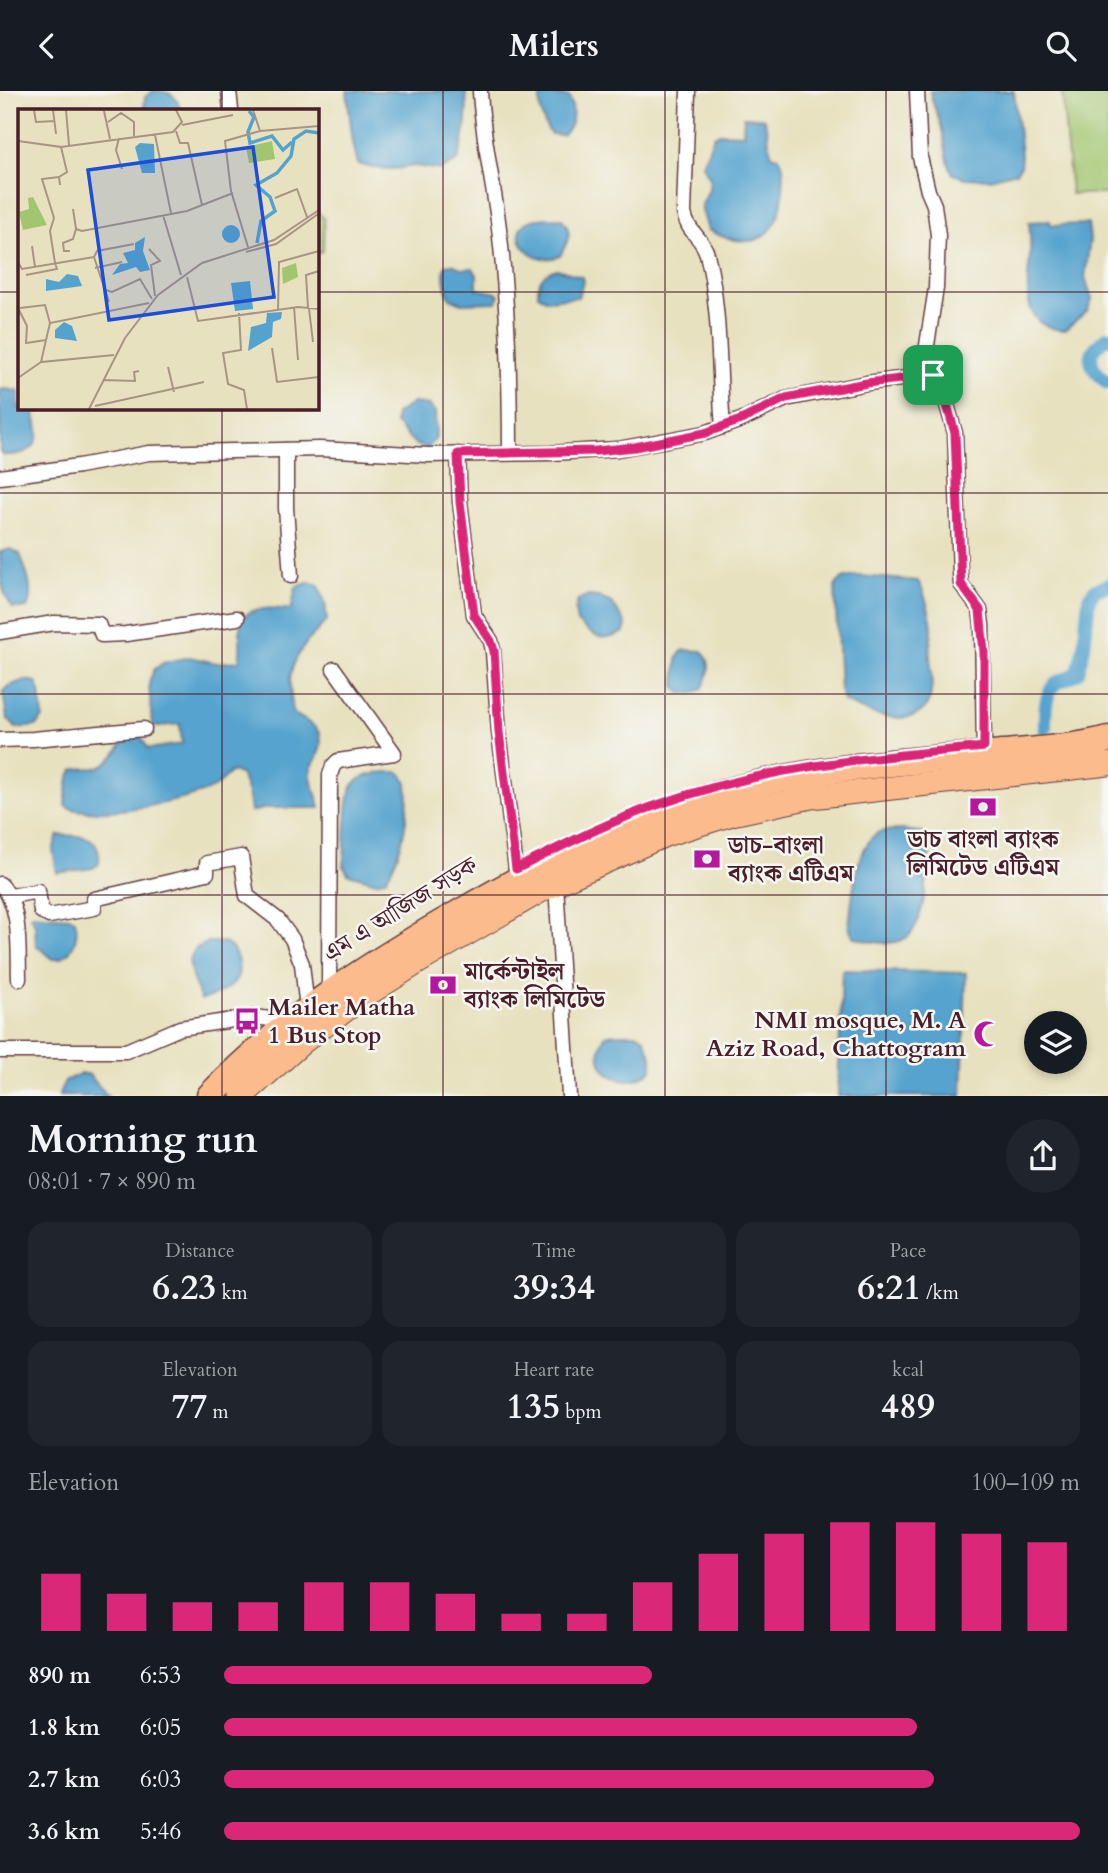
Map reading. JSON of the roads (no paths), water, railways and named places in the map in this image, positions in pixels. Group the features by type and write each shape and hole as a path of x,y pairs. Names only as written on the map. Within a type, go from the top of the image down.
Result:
{"highway":[{"path":"210,1096 235,1069 289,1023 359,973 533,870 666,810 735,789 807,774 1057,748 1108,739"},
{"path":"230,1096 297,1033 417,954 539,884 604,852 671,825 739,804 810,790 1108,756"}],"main road":[{"name":"এম এ আজিজ সড়ক","path":"198,1096 279,1020 365,959 516,869 595,830 662,803 733,782 806,766 1093,736 1108,729"},
{"path":"242,1096 304,1041 360,999 461,936 556,884 665,835 768,805 882,788 1108,764"}],"street":[{"path":"229,91 231,109"},
{"path":"480,91 508,318 510,453"},
{"path":"688,91 684,213 687,226 704,245 713,287 723,427"},
{"path":"917,91 920,157 934,205 937,236 936,288 927,345 928,359 955,433 961,584 980,610 984,652 984,747"},
{"path":"0,477 149,453 336,450 458,454 618,449 705,433 786,398 867,383 933,375"},
{"path":"286,450 286,508 291,576"},
{"path":"458,454 460,502 474,615 491,641 494,651 499,732 516,869"},
{"path":"0,632 54,623 98,624 102,635 126,634 237,618"},
{"path":"329,984 330,775 338,761 394,753 334,669"},
{"path":"0,740 144,729"},
{"path":"10,896 38,891 41,911 49,916 94,908 94,899 207,873 207,863 241,857 247,896 285,926 298,951 306,1000"},
{"path":"0,884 10,896 17,929 19,979"},
{"path":"556,884 569,1096"},
{"path":"0,1051 126,1051 180,1028 253,1017 279,1020"}],"water":[{"path":"153,91 164,92 177,100 180,109 144,109 145,97"},
{"path":"347,91 466,91 466,126 458,160 441,170 415,166 373,168 358,164"},
{"path":"930,91 1014,91 1021,155 1020,167 1016,172 990,179 965,178 953,174"},
{"path":"547,93 569,97 571,102 571,122 562,135 551,134 544,121 540,98"},
{"path":"744,117 763,118 772,155 779,157 784,173 777,220 770,230 751,241 724,237 708,230 701,207 709,189 710,178 702,165 714,136 720,133 743,134"},
{"path":"561,218 569,232 560,256 539,257 525,248 520,234 521,227 527,222"},
{"path":"1050,221 1051,225 1088,224 1090,239 1085,277 1092,299 1088,310 1065,330 1050,328 1040,323 1033,315 1028,293 1029,222"},
{"path":"452,264 463,269 473,268 477,275 477,289 498,293 496,302 462,303 450,298 444,273 446,265"},
{"path":"557,269 582,277 578,297 548,300 538,295 542,278"},
{"path":"0,390 18,391 18,409 32,409 36,419 38,437 35,443 31,449 15,455 3,455 0,451"},
{"path":"413,403 429,405 435,412 436,438 428,448 416,445 395,423 396,414"},
{"path":"10,549 20,554 27,574 30,595 27,608 13,608 3,589 0,552"},
{"path":"859,576 918,581 923,590 932,627 931,691 928,703 912,716 888,717 844,701 840,690 835,587 842,579"},
{"path":"310,582 319,586 325,602 327,621 310,638 297,658 291,673 290,687 293,713 316,728 321,739 311,774 320,808 267,808 251,812 241,774 230,772 215,787 203,792 138,808 93,811 75,810 65,805 69,778 73,770 105,764 118,751 126,736 140,735 148,749 182,744 180,724 152,727 149,682 154,670 163,663 189,657 217,663 239,661 240,628 246,615 260,609 291,610 296,587"},
{"path":"586,596 598,597 612,603 626,625 624,632 610,638 599,637 577,622 575,611 578,600"},
{"path":"685,650 702,651 708,660 708,675 702,689 694,693 680,693 675,686 677,659"},
{"path":"25,680 36,682 40,691 43,718 36,726 16,728 7,718 3,692 8,686"},
{"path":"399,772 407,782 407,806 397,857 386,879 376,882 348,874 344,867 346,823 354,784 365,777"},
{"path":"903,830 923,833 930,844 925,894 918,921 913,931 900,941 872,942 853,936 849,927 851,904 855,877 863,852 879,832"},
{"path":"58,835 82,837 94,842 99,854 99,864 93,868 57,873 53,850"},
{"path":"30,916 70,917 75,920 76,933 70,951 53,959 36,945 35,924"},
{"path":"209,942 222,942 230,947 236,955 239,971 236,980 229,987 201,1000 189,960 196,948"},
{"path":"842,970 966,973 962,1096 838,1096"},
{"path":"638,1034 644,1038 652,1057 652,1069 632,1080 621,1079 604,1069 600,1060 600,1049 605,1036"},
{"path":"81,1074 88,1074 108,1096 59,1096 66,1081"}],"waterway":[{"path":"1108,337 1095,349 1091,360 1096,371 1108,383"},
{"path":"1045,728 1046,704 1050,692 1057,683 1078,672 1084,647 1089,598 1095,590 1108,585"}],"place":[{"name":"ডাচ বাংলা ব্যাংক লিমিটেড এটিএম","path":"983,807"},
{"name":"ডাচ-বাংলা ব্যাংক এটিএম","path":"707,859"},
{"name":"মার্কেন্টাইল ব্যাংক লিমিটেড","path":"443,985"},
{"name":"Mailer Matha 1 Bus Stop","path":"247,1021"},
{"name":"NMI mosque, M. A Aziz Road, Chattogram","path":"987,1034"}]}
